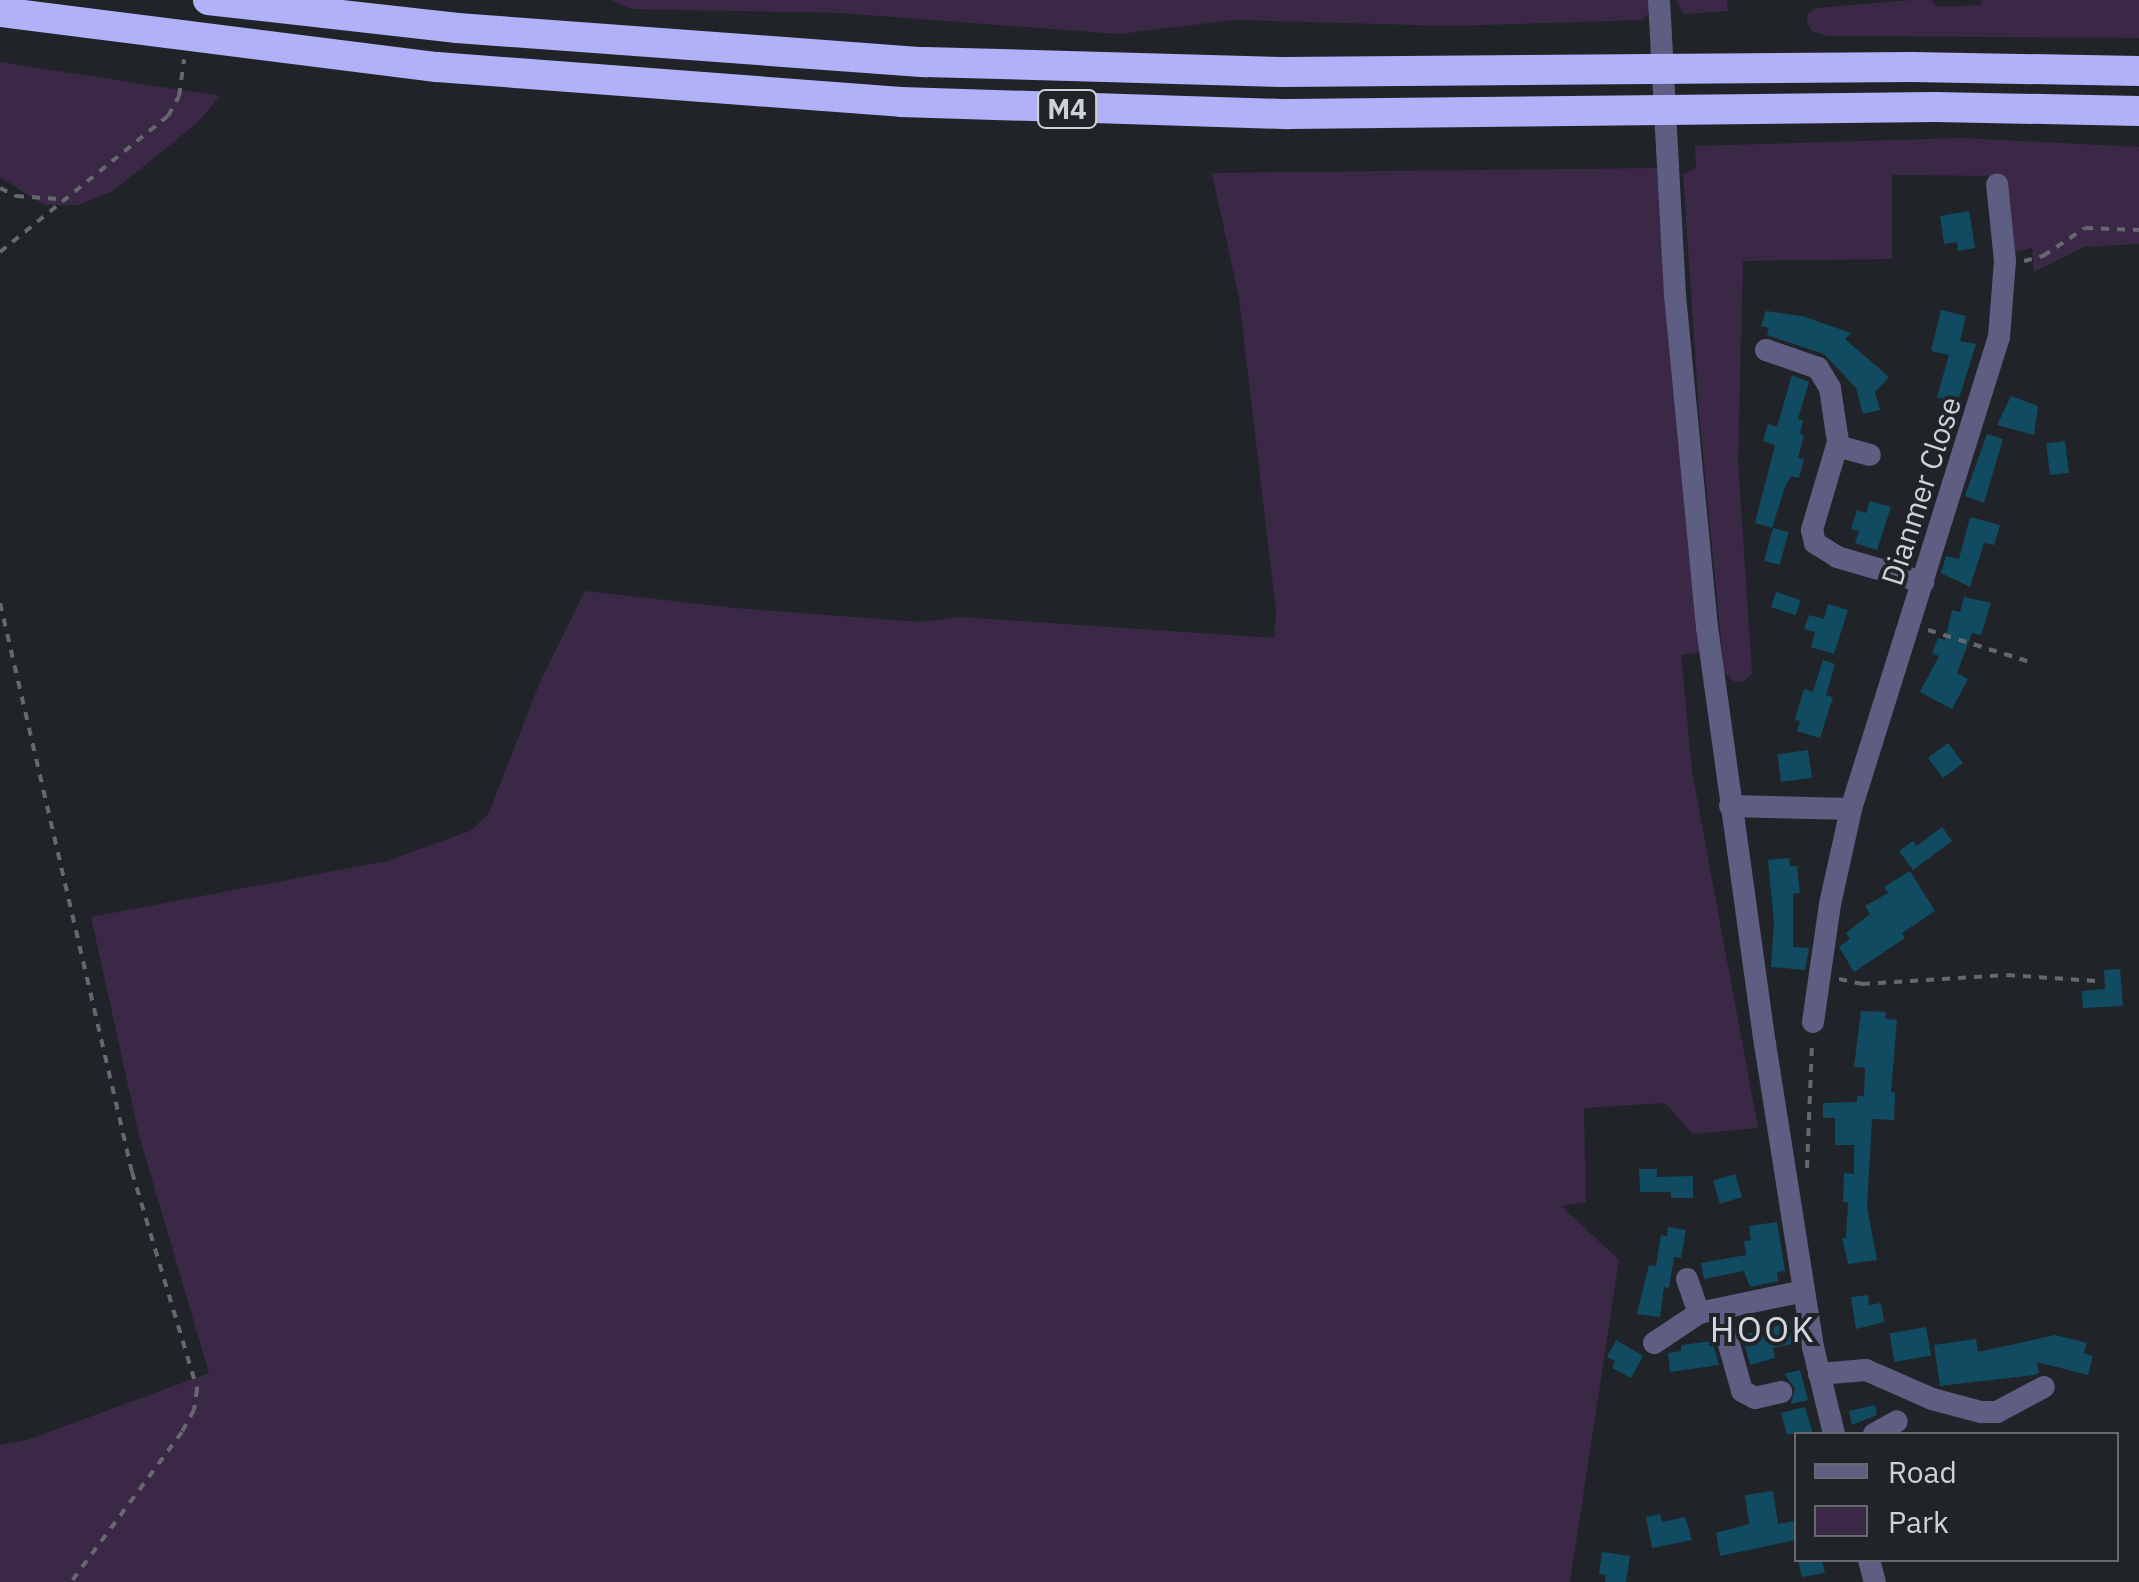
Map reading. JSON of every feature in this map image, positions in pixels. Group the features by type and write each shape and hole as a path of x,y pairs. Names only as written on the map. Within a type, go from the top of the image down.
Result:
{"highway":[{"name":"M4","path":"208,0 457,28 925,62 1282,72 1874,68 2139,71"},
{"name":"M4","path":"0,12 437,67 901,102 1288,114 1935,107 2139,112"}],"street":[{"path":"1659,3 1686,443 1730,806 1797,1181 1804,1291 1834,1432"},
{"name":"Dianmer Close","path":"1813,1022 1851,809 1999,337 2005,262 1997,184"},
{"path":"1766,350 1818,368 1835,409 1837,446 1812,530 1814,542 1837,556 1923,582"},
{"path":"1837,446 1870,455"},
{"path":"1730,806 1851,809"},
{"path":"1687,1279 1709,1311 1742,1391 1755,1398 1781,1392"},
{"path":"1654,1343 1709,1311 1804,1291"},
{"path":"1819,1374 1866,1370 1932,1398 1981,1412 1997,1412 2044,1387"},
{"path":"1878,1432 1897,1421"}],"path":[{"path":"0,252 168,116 179,96"},
{"path":"0,188 34,199 62,199"},
{"path":"2005,262 2033,261 2085,228 2139,230"},
{"path":"0,603 132,1172 198,1388 194,1410 182,1432 72,1582"},
{"path":"1910,624 2030,662"},
{"path":"1820,972 1862,984 2007,975 2097,981"},
{"path":"1797,1181 1813,1022"}],"green space":[{"path":"611,0 1649,0 1650,12 1642,20 1451,26 1233,20 1119,34 840,13 632,9"},
{"path":"1676,0 1727,0 1728,11 1684,14"},
{"path":"1931,0 1938,7 1981,5 1980,0 2139,0 2139,38 1828,36 1812,31 1807,22 1807,14 1816,8"},
{"path":"0,62 220,96 197,123 113,191 78,205 44,205 0,177"},
{"path":"1961,138 2139,147 2139,244 2084,247 2034,272 2032,248 2015,252 2004,176 1892,175 1892,259 1743,261 1738,461 1752,673 1745,681 1735,682 1724,672 1699,411 1683,175 1696,167 1695,146"},
{"path":"1657,168 1699,636 1699,652 1681,655 1692,771 1758,1128 1693,1134 1665,1103 1584,1108 1586,1202 1561,1206 1619,1260 1570,1582 0,1582 0,1445 27,1440 209,1373 139,1135 91,917 387,861 470,831 489,813 539,684 585,591 735,608 920,622 960,617 1274,638 1276,611 1239,298 1212,173"}],"building":[{"path":"1969,211 1975,248 1958,251 1957,242 1944,244 1940,216"},
{"path":"1941,310 1966,316 1960,341 1976,344 1951,424 1938,420 1944,399 1937,397 1949,355 1931,351"},
{"path":"1766,311 1802,316 1851,333 1845,339 1889,377 1875,392 1880,410 1863,414 1856,388 1824,354 1767,335 1769,328 1761,326"},
{"path":"1792,375 1809,382 1798,419 1803,420 1800,434 1804,435 1798,458 1804,459 1799,478 1791,476 1785,487 1772,528 1755,523 1775,445 1763,441 1768,424 1777,427"},
{"path":"2011,396 2038,406 2034,435 1997,425"},
{"path":"1987,434 2003,439 1984,503 1965,496"},
{"path":"2065,441 2069,473 2050,475 2046,443"},
{"path":"1870,501 1891,507 1877,550 1855,543 1859,531 1851,529 1857,510 1866,513"},
{"path":"1970,517 2000,525 1994,545 1984,543 1970,587 1941,573 1946,556 1959,559"},
{"path":"1773,528 1788,532 1780,565 1764,561"},
{"path":"1776,592 1801,600 1796,615 1771,607"},
{"path":"1964,597 1991,603 1981,635 1972,633 1957,673 1968,679 1952,709 1920,692 1939,656 1932,653 1938,638 1945,640 1952,610 1960,612"},
{"path":"1828,604 1848,610 1834,654 1811,647 1815,632 1804,629 1809,615 1824,619"},
{"path":"1823,660 1835,664 1826,695 1833,697 1820,738 1797,731 1800,721 1795,720 1804,689 1813,692"},
{"path":"1948,743 1963,763 1943,778 1928,758"},
{"path":"1808,750 1812,778 1781,782 1777,754"},
{"path":"1942,827 1952,841 1913,870 1899,851 1913,841 1917,846"},
{"path":"1789,858 1790,866 1797,866 1800,893 1793,894 1793,947 1809,948 1805,970 1771,967 1774,923 1768,860"},
{"path":"1910,871 1935,911 1902,933 1905,938 1854,972 1839,947 1850,939 1846,933 1870,914 1865,906 1888,893 1884,887"},
{"path":"2120,969 2123,1006 2083,1008 2082,991 2105,989 2104,970"},
{"path":"1861,1011 1886,1012 1885,1019 1897,1020 1891,1092 1895,1092 1894,1120 1872,1119 1867,1207 1877,1260 1848,1264 1842,1238 1846,1238 1848,1202 1843,1202 1844,1173 1854,1174 1854,1145 1835,1145 1835,1118 1823,1118 1823,1103 1857,1102 1857,1096 1864,1096 1865,1068 1854,1067"},
{"path":"1639,1169 1657,1169 1657,1177 1693,1176 1693,1198 1671,1198 1671,1192 1640,1192"},
{"path":"1735,1174 1742,1197 1720,1204 1713,1181"},
{"path":"1777,1222 1785,1271 1777,1272 1778,1281 1750,1287 1744,1271 1704,1279 1701,1263 1746,1255 1744,1241 1751,1240 1749,1226"},
{"path":"1668,1227 1686,1230 1681,1258 1674,1257 1669,1288 1664,1287 1660,1317 1637,1314 1649,1265 1656,1266 1661,1235 1667,1236"},
{"path":"1868,1295 1869,1305 1881,1303 1884,1322 1856,1329 1851,1297"},
{"path":"1794,1321 1797,1343 1773,1348 1775,1358 1750,1365 1742,1335"},
{"path":"1926,1327 1931,1356 1895,1362 1890,1333"},
{"path":"2055,1335 2087,1343 2084,1353 2093,1356 2088,1375 2037,1362 2039,1373 2034,1375 1940,1386 1934,1345 1976,1339 1978,1352"},
{"path":"1616,1340 1643,1356 1631,1378 1612,1368 1615,1361 1607,1357"},
{"path":"1712,1341 1719,1365 1670,1372 1668,1353 1681,1351 1681,1345"},
{"path":"1800,1370 1808,1400 1791,1404 1795,1388 1784,1374"},
{"path":"1875,1405 1877,1415 1852,1425 1849,1411"},
{"path":"1805,1407 1812,1432 1787,1434 1781,1413"},
{"path":"1773,1491 1778,1524 1794,1521 1794,1540 1720,1556 1716,1533 1749,1524 1745,1495"},
{"path":"1660,1514 1662,1522 1685,1517 1692,1540 1652,1548 1646,1517"},
{"path":"1602,1552 1630,1556 1626,1582 1605,1582 1606,1575 1599,1574"},
{"path":"1798,1562 1822,1562 1825,1573 1802,1577"}],"district":[{"name":"HOOK","path":"1763,1329"}]}
